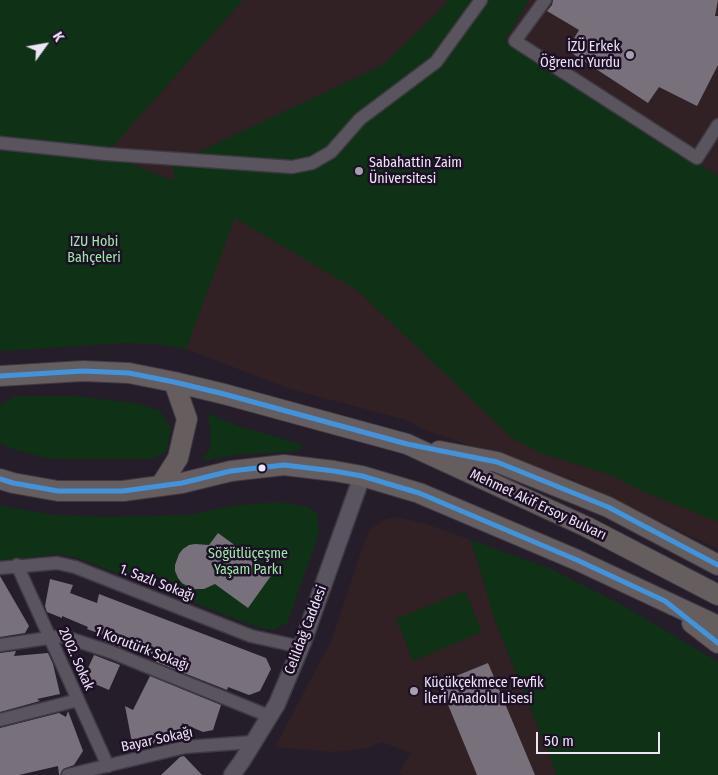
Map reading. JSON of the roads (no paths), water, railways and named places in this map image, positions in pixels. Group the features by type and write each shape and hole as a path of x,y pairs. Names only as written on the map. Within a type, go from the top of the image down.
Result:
{"main road":[{"name":"Mehmet Akif Ersoy Bulvarı","path":"0,376 83,371 129,373 233,396 407,444 587,527 718,595"},
{"path":"161,485 178,458 187,419 174,382"},
{"path":"407,444 497,462 608,507 718,564"},
{"path":"0,479 58,491 123,491 182,483 232,471 284,465 362,476 419,493 577,560 718,626"},
{"path":"666,601 718,643"}],"street":[{"path":"0,143 106,154 292,168 312,163 331,152 360,119 436,62 481,0"},
{"path":"544,0 515,41 697,158 718,125"},
{"name":"Celildağ Caddesi","path":"232,775 277,704 301,647 362,476"},
{"name":"1. Sazlı Sokağı","path":"0,568 57,563 75,567 251,636 301,647"},
{"name":"2002. Sokak","path":"17,566 108,766"},
{"name":"1 Korutürk Sokağı","path":"0,645 62,636 111,652 269,716"},
{"path":"0,720 78,700"},
{"name":"Bayar Sokağı","path":"68,775 185,747 253,742"}],"place":[{"name":"İZÜ Erkek Öğrenci Yurdu","path":"630,55"},
{"name":"Sabahattin Zaim Üniversitesi","path":"359,171"},
{"name":"Küçükçekmece Tevfik İleri Anadolu Lisesi","path":"414,691"}],"park label":[{"name":"IZU Hobi Bahçeleri","path":"94,250"},
{"name":"Söğütlüçeşme Yaşam Parkı","path":"248,562"}]}
